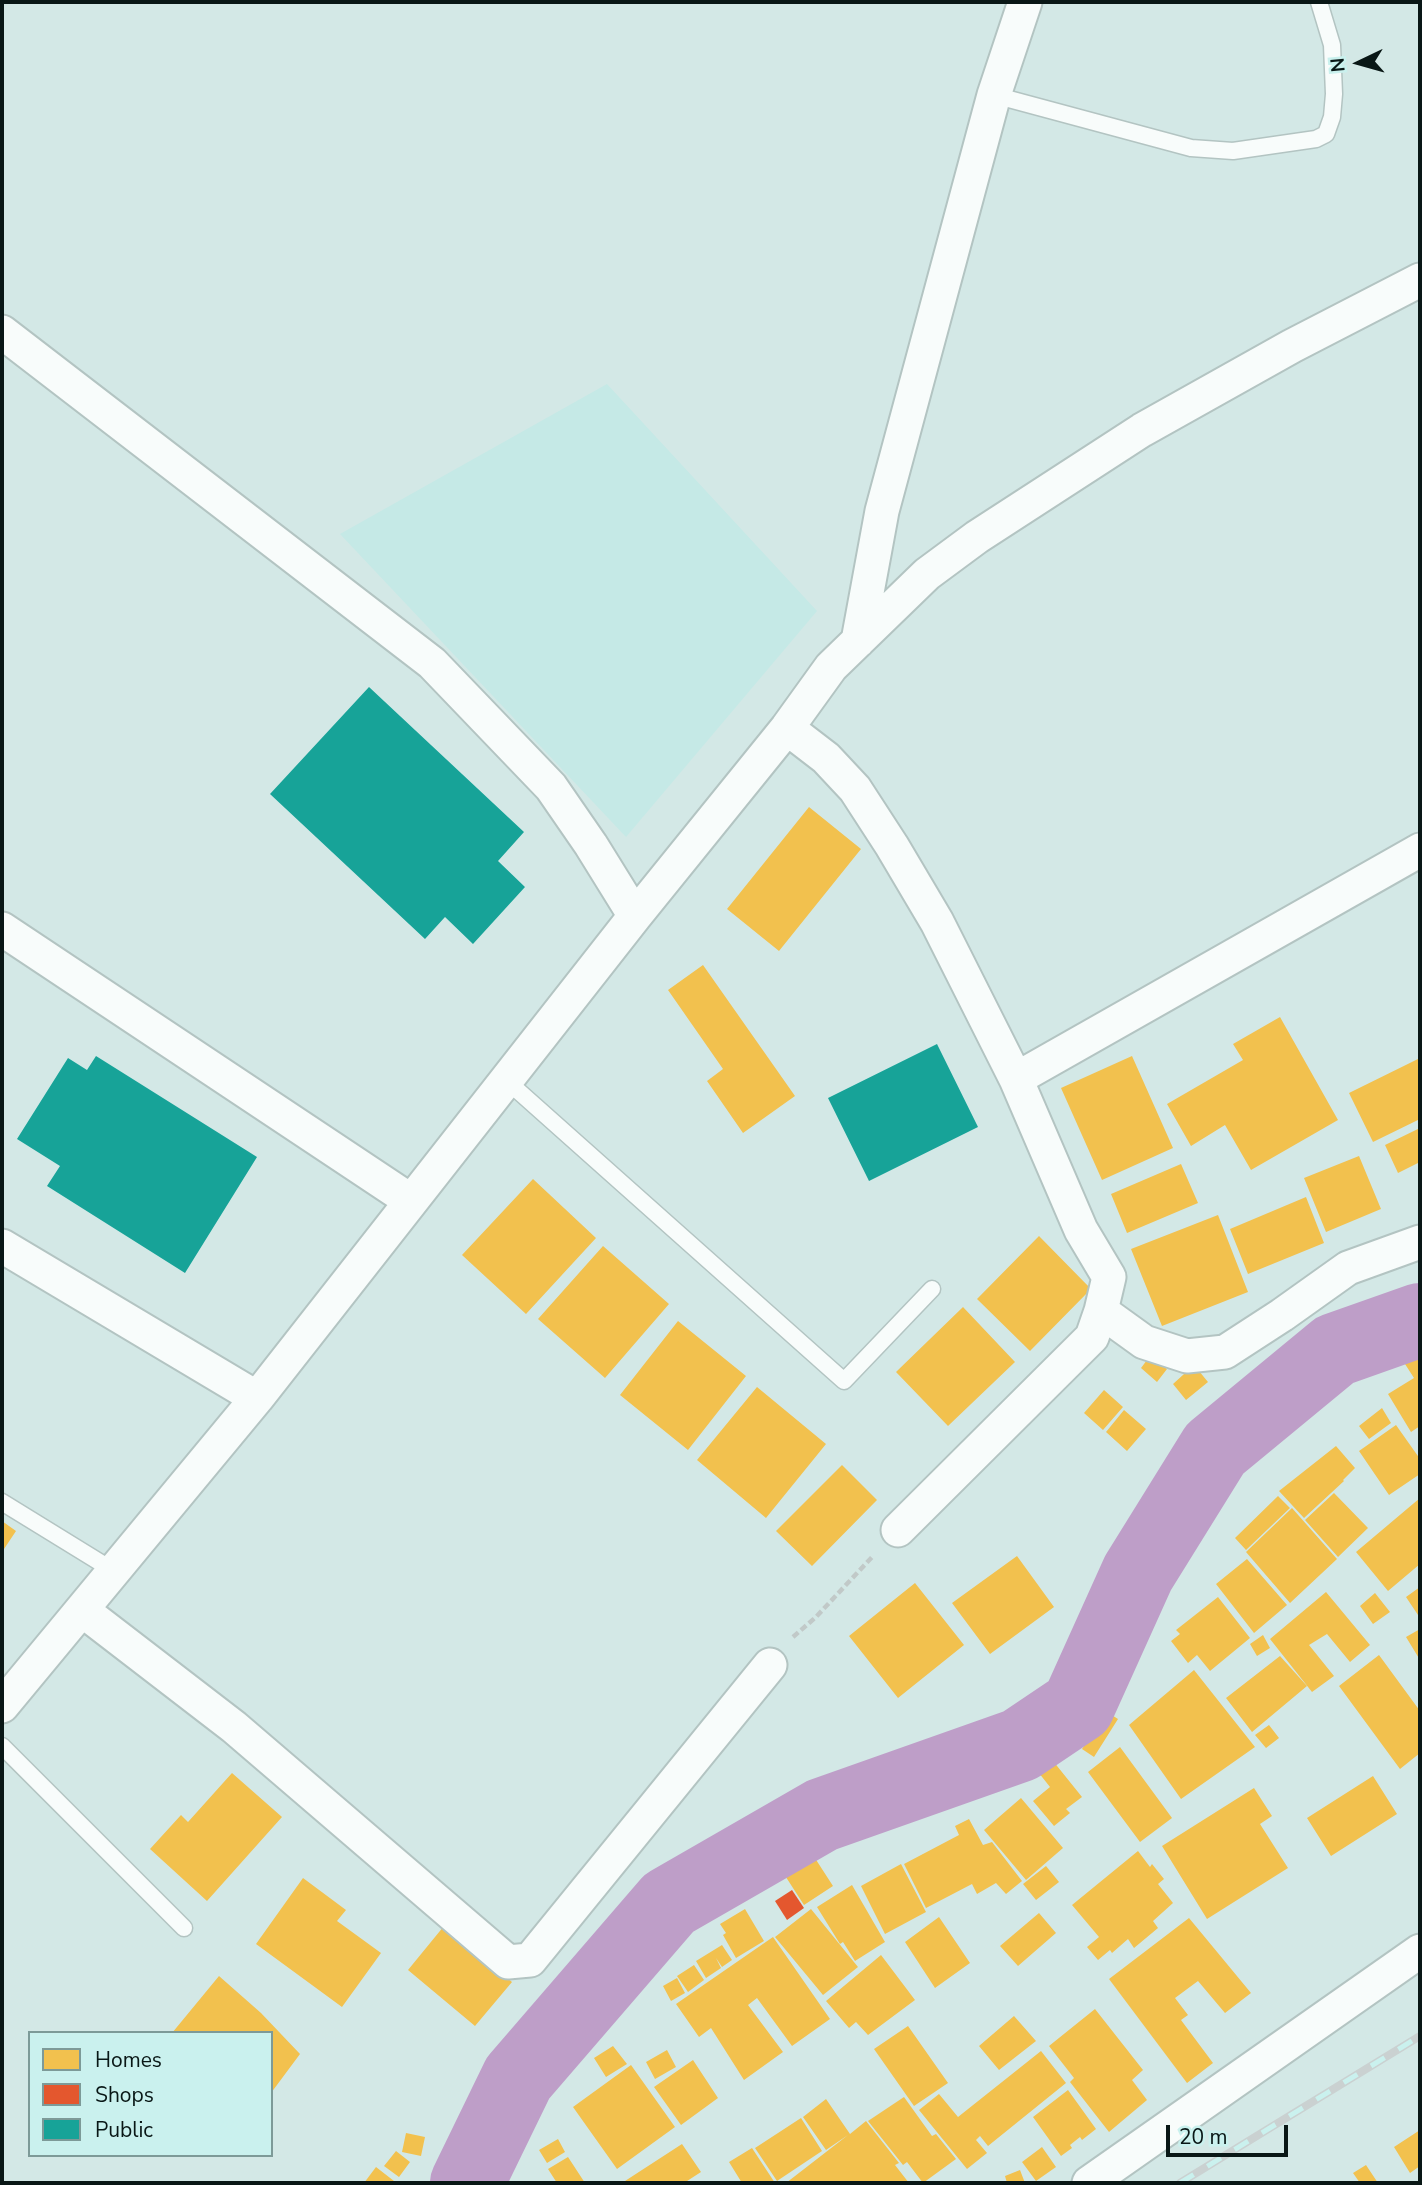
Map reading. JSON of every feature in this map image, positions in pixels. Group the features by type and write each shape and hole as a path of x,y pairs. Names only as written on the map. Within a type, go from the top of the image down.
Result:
{"street":[{"path":"858,641 882,511 994,95 1025,2"},
{"path":"2,1706 257,1398 635,916 787,728 831,667 927,574 977,537 1142,430 1420,280"},
{"path":"2,332 432,663 551,786 592,845 635,916"},
{"path":"787,728 826,758 855,789 937,922 1016,1079 1081,1230 1109,1277 1092,1337 898,1530"},
{"path":"1016,1079 1420,850"},
{"path":"2,929 411,1201"},
{"path":"1101,1311 1144,1342 1188,1356 1225,1352 1348,1268 1420,1242"},
{"path":"2,1246 257,1398"},
{"path":"82,1610 234,1727 508,1962 530,1960 770,1665"},
{"path":"1088,2183 1420,1951"}],"lane":[{"path":"994,95 1191,148 1233,151 1316,139 1326,134 1332,117 1335,94 1332,45 1319,2"},
{"path":"506,1080 844,1381 932,1289"},
{"path":"2,1502 114,1571"},
{"path":"2,1746 184,1928"}],"path":[{"path":"796,1635 817,1617 898,1530"}],"shaded area":[{"path":"607,384 817,611 626,837 340,534"}],"building: Homes":[{"path":"809,807 861,849 779,951 727,909"},
{"path":"703,965 795,1096 743,1133 707,1081 723,1069 668,990"},
{"path":"1280,1017 1338,1120 1251,1170 1225,1125 1191,1146 1167,1104 1243,1060 1233,1044"},
{"path":"1132,1056 1173,1148 1102,1180 1061,1088"},
{"path":"1420,1058 1420,1119 1373,1142 1349,1093"},
{"path":"1420,1128 1420,1162 1398,1173 1385,1145"},
{"path":"1359,1156 1381,1209 1326,1232 1304,1178"},
{"path":"1181,1164 1198,1203 1127,1233 1111,1194"},
{"path":"533,1179 596,1238 526,1314 462,1255"},
{"path":"1306,1197 1324,1243 1248,1274 1230,1229"},
{"path":"1218,1215 1248,1292 1162,1326 1131,1249"},
{"path":"1039,1236 1091,1289 1030,1351 977,1299"},
{"path":"603,1246 669,1304 605,1378 538,1319"},
{"path":"963,1307 1015,1362 948,1426 896,1372"},
{"path":"678,1321 746,1376 688,1450 620,1395"},
{"path":"1404,1330 1416,1347 1404,1355 1393,1338"},
{"path":"1420,1354 1420,1426 1411,1432 1388,1394 1414,1378 1405,1364"},
{"path":"1150,1356 1167,1369 1157,1382 1141,1368"},
{"path":"1194,1365 1208,1382 1186,1400 1173,1384"},
{"path":"757,1387 826,1444 766,1518 697,1460"},
{"path":"1104,1390 1123,1407 1103,1430 1084,1413"},
{"path":"1382,1408 1391,1423 1369,1439 1359,1426"},
{"path":"1124,1410 1146,1429 1127,1451 1106,1432"},
{"path":"1396,1425 1420,1459 1420,1474 1389,1495 1359,1451"},
{"path":"1336,1446 1355,1468 1304,1518 1279,1491"},
{"path":"842,1465 877,1500 812,1566 776,1531"},
{"path":"1334,1493 1368,1528 1338,1557 1305,1520"},
{"path":"1278,1496 1290,1508 1246,1550 1235,1538"},
{"path":"1420,1498 1420,1564 1388,1591 1356,1552"},
{"path":"1292,1508 1337,1559 1290,1603 1246,1552"},
{"path":"2,1521 16,1531 2,1552"},
{"path":"1017,1556 1054,1607 990,1654 952,1603"},
{"path":"1247,1559 1287,1605 1254,1633 1216,1584"},
{"path":"915,1583 964,1645 898,1698 849,1636"},
{"path":"1420,1587 1420,1614 1418,1615 1406,1597"},
{"path":"1326,1592 1370,1645 1350,1662 1327,1634 1309,1645 1334,1676 1312,1692 1270,1639"},
{"path":"1375,1593 1390,1612 1373,1624 1360,1606"},
{"path":"1218,1597 1250,1638 1210,1671 1197,1655 1188,1663 1171,1641 1180,1634 1176,1630"},
{"path":"1420,1629 1420,1660 1406,1637"},
{"path":"1263,1635 1270,1648 1257,1656 1250,1644"},
{"path":"1379,1655 1420,1711 1420,1753 1400,1769 1339,1686"},
{"path":"1280,1656 1307,1686 1252,1732 1226,1698"},
{"path":"1194,1670 1255,1747 1181,1799 1129,1725"},
{"path":"1107,1712 1118,1719 1094,1757 1082,1749"},
{"path":"1269,1725 1279,1738 1266,1748 1255,1735"},
{"path":"1120,1747 1172,1818 1140,1842 1088,1772"},
{"path":"1045,1751 1082,1797 1066,1809 1070,1813 1054,1826 1033,1801 1050,1787 1031,1763"},
{"path":"232,1773 282,1817 207,1901 150,1849 181,1815 188,1822"},
{"path":"1373,1776 1397,1814 1331,1856 1307,1818"},
{"path":"1254,1788 1272,1816 1260,1824 1288,1868 1207,1919 1162,1846"},
{"path":"1021,1798 1063,1848 1026,1880 984,1830"},
{"path":"969,1819 983,1845 992,1842 1022,1881 1006,1894 996,1883 977,1894 972,1884 926,1908 904,1864 959,1835 955,1826"},
{"path":"1138,1851 1164,1879 1158,1884 1173,1903 1153,1921 1158,1928 1134,1948 1128,1939 1112,1953 1110,1950 1098,1960 1087,1947 1099,1937 1072,1905"},
{"path":"811,1852 833,1886 804,1905 782,1871"},
{"path":"901,1864 926,1912 885,1934 861,1886"},
{"path":"1046,1866 1059,1882 1036,1900 1023,1884"},
{"path":"303,1878 346,1910 337,1921 381,1953 342,2007 256,1944"},
{"path":"852,1885 885,1942 855,1961 843,1942 840,1944 817,1907"},
{"path":"745,1909 764,1941 736,1958 720,1924"},
{"path":"811,1909 858,1967 823,1995 775,1937"},
{"path":"1039,1913 1056,1933 1018,1966 1000,1946"},
{"path":"939,1917 970,1963 935,1988 905,1942"},
{"path":"1189,1918 1251,1993 1225,2013 1198,1981 1175,1998 1188,2015 1181,2020 1213,2063 1187,2083 1109,1979"},
{"path":"444,1926 512,1982 475,2026 408,1970"},
{"path":"773,1937 830,2019 792,2046 757,1998 748,2005 783,2052 744,2080 711,2028 699,2037 676,2004"},
{"path":"722,1945 732,1960 722,1967 716,1958 721,1968 706,1978 696,1961"},
{"path":"881,1955 915,2000 868,2035 856,2022 849,2028 826,2001"},
{"path":"694,1965 704,1980 688,1992 677,1976"},
{"path":"219,1976 261,2013 300,2054 273,2090 273,2031 174,2031"},
{"path":"677,1978 685,1993 671,2001 663,1986"},
{"path":"1095,2009 1143,2070 1132,2080 1147,2100 1109,2132 1070,2082 1074,2078 1049,2046"},
{"path":"1014,2016 1036,2041 999,2070 979,2046"},
{"path":"908,2026 948,2083 914,2106 874,2049"},
{"path":"613,2046 627,2064 606,2077 594,2058"},
{"path":"667,2050 676,2067 655,2079 646,2062"},
{"path":"1041,2051 1066,2083 988,2146 980,2136 976,2140 987,2153 967,2169 919,2110 939,2094 958,2117"},
{"path":"693,2060 718,2098 681,2125 654,2087"},
{"path":"631,2065 675,2127 617,2169 573,2107"},
{"path":"1068,2090 1096,2129 1082,2140 1080,2137 1070,2145 1072,2148 1061,2156 1033,2117"},
{"path":"904,2097 932,2136 936,2134 956,2159 923,2183 907,2162 903,2165 868,2121"},
{"path":"826,2099 850,2134 866,2121 899,2163 895,2165 909,2183 786,2183 848,2135 826,2150 803,2117"},
{"path":"801,2118 822,2151 777,2181 755,2148"},
{"path":"1420,2130 1420,2166 1410,2173 1394,2147"},
{"path":"406,2133 425,2137 421,2156 402,2152"},
{"path":"558,2139 565,2152 547,2163 539,2150"},
{"path":"682,2144 701,2172 684,2183 626,2183 625,2181"},
{"path":"1042,2147 1056,2167 1036,2181 1022,2162"},
{"path":"752,2148 775,2183 742,2183 729,2162"},
{"path":"396,2151 410,2162 399,2177 384,2166"},
{"path":"568,2157 585,2183 557,2183 548,2169"},
{"path":"1366,2165 1378,2183 1360,2183 1353,2173"},
{"path":"376,2167 394,2181 364,2183"},
{"path":"1020,2170 1025,2183 1007,2183 1005,2176"}],"building: Shops":[{"path":"792,1890 804,1908 787,1920 775,1901"}],"building: Public":[{"path":"369,687 524,832 498,861 525,887 473,944 445,917 425,939 270,794"},
{"path":"937,1044 978,1127 869,1181 828,1098"},
{"path":"96,1056 257,1157 185,1273 47,1186 60,1166 17,1139 68,1058 87,1070"}],"waterway":[{"path":"467,2183 518,2078 669,1903 822,1815 1020,1745 1078,1706 1138,1573 1215,1449 1335,1350 1420,1320"}],"railway":[{"path":"1180,2183 1420,2036"}]}
